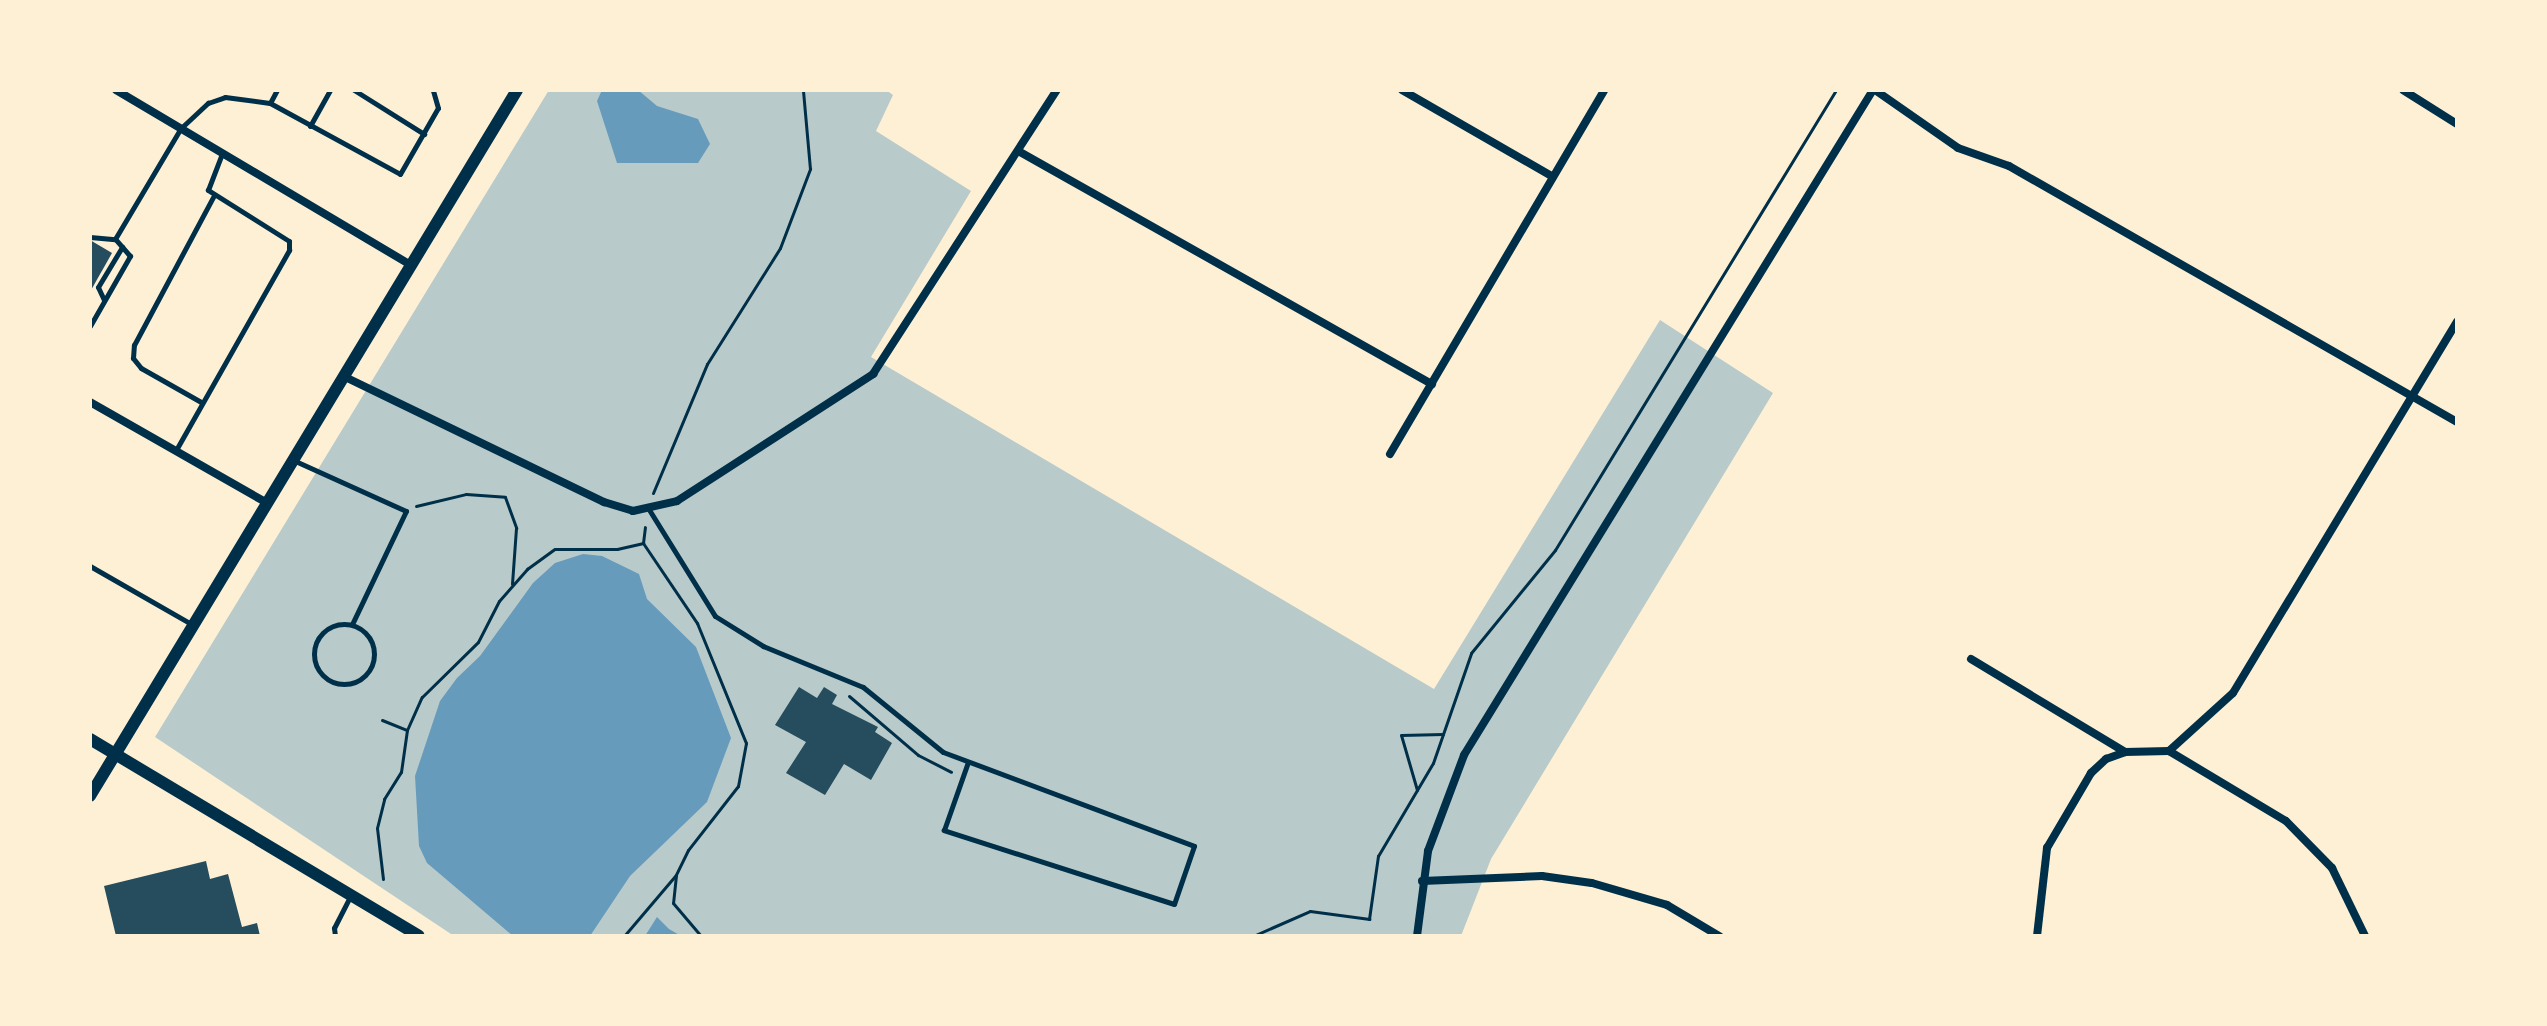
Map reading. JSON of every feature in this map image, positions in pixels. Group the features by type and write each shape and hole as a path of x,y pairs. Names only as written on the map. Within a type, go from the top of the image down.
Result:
{"street":[{"path":"116,90 412,266"},
{"path":"90,796 265,502 517,90"},
{"path":"343,376 604,502 633,511 677,501 873,374 1020,152 1057,90"},
{"path":"1402,90 1553,177"},
{"path":"1390,454 1604,90"},
{"path":"1417,936 1422,881 1442,807 1499,691 1874,90 1958,148 2009,166 2457,422"},
{"path":"2403,90 2457,124"},
{"path":"1020,152 1432,384"},
{"path":"2169,751 2233,693 2457,321"},
{"path":"90,402 265,502"},
{"path":"1971,659 2125,752"},
{"path":"90,739 353,893 419,936"},
{"path":"2037,936 2047,848 2091,773 2106,759 2125,752 2169,751 2286,821 2332,868 2365,936"},
{"path":"1422,881 1527,876 1592,883 1667,905 1719,936"}],"lane":[{"path":"270,103 277,90"},
{"path":"310,126 330,90"},
{"path":"354,90 424,134"},
{"path":"115,239 181,128 208,103 225,97 270,103 392,174 406,169 438,108 433,90"},
{"path":"176,451 289,250 289,241 280,234 213,197 208,190 222,153"},
{"path":"201,402 133,358 134,345 213,197"},
{"path":"90,237 115,239 130,256 93,314 90,326"},
{"path":"104,300 98,287 122,247"},
{"path":"292,460 406,511 352,624"},
{"path":"648,508 715,616 763,646 863,687 911,729 968,762 1194,846 1174,904 944,830 968,762"},
{"path":"90,566 193,625"},
{"path":"352,624 372,643 373,663 360,680 340,685 316,667 314,646 324,630 352,624"},
{"path":"335,936 334,928 353,893"}],"path":[{"path":"1253,936 1310,911 1369,919 1378,856 1417,790 1443,734 1471,653 1555,550 1836,90"},
{"path":"406,511 427,499 493,493 505,497 516,528 511,587"},
{"path":"624,936 676,875 688,850 738,786 745,763 746,743 689,612 643,543"},
{"path":"689,612 703,620"},
{"path":"839,690 918,755 962,777"},
{"path":"382,720 407,730"},
{"path":"1417,790 1401,735 1443,734"},
{"path":"676,875 673,903 701,936"}],"shaded area":[{"path":"549,90 886,90 893,95 876,131 971,191 871,357 1434,689 1660,320 1773,393 1491,859 1461,936 454,936 155,737"}],"water":[{"path":"602,90 638,90 657,106 698,119 710,144 698,163 617,163 597,101"},
{"path":"583,554 602,556 639,574 647,599 696,647 731,738 707,802 630,876 590,936 513,936 427,863 419,846 415,776 440,701 457,678 480,656 533,583 555,563"},
{"path":"657,917 669,929 681,936 645,936"}],"building":[{"path":"90,240 112,253 90,292"},
{"path":"799,687 817,698 824,687 837,695 832,704 878,727 875,732 892,743 871,780 844,764 825,795 786,773 806,742 775,725"},
{"path":"206,861 210,879 228,874 242,927 257,923 260,936 116,936 104,886"}]}
